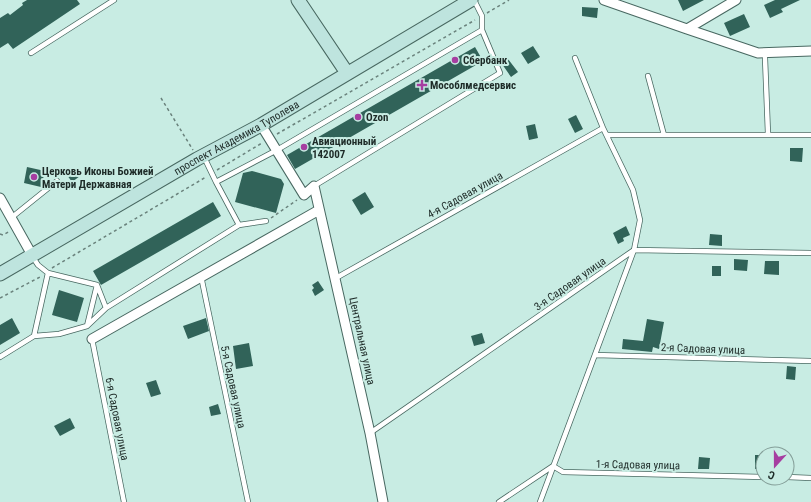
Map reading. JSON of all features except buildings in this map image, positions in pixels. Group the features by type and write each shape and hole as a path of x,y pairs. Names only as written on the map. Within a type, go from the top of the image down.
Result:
{"main road":[{"path":"298,0 347,73"},
{"name":"проспект Академика Туполева","path":"0,274 199,154 261,125 473,0"}],"street":[{"path":"604,0 758,53 811,51"},
{"path":"687,29 736,0"},
{"path":"261,125 304,195 314,186"},
{"name":"Центральная улица","path":"314,186 370,433 383,502"},
{"path":"0,198 32,256"},
{"path":"92,339 319,210"}],"lane":[{"path":"31,53 114,0"},
{"path":"314,186 500,73 482,30 482,16 473,0"},
{"path":"216,182 277,150 482,30"},
{"path":"540,502 634,250 640,220 632,190 608,135 603,128 575,58"},
{"path":"765,58 768,134"},
{"path":"648,76 664,135"},
{"name":"4-я Садовая улица","path":"336,278 603,128"},
{"path":"608,135 811,135"},
{"path":"199,154 212,173 239,225"},
{"path":"11,218 57,182"},
{"path":"0,357 34,336 60,334 87,326 106,308 239,225 266,221"},
{"path":"634,250 811,253"},
{"name":"3-я Садовая улица","path":"370,433 634,250"},
{"path":"32,256 38,265 48,273 97,285"},
{"path":"34,336 48,273"},
{"name":"5-я Садовая улица","path":"201,276 248,502"},
{"path":"97,285 106,308"},
{"path":"87,326 97,285"},
{"name":"6-я Садовая улица","path":"92,339 124,502"},
{"name":"2-я Садовая улица","path":"595,355 811,361"},
{"path":"499,502 553,466"},
{"name":"1-я Садовая улица","path":"553,466 562,472 755,476"},
{"path":"795,477 811,478"}],"path":[{"path":"0,298 48,273 55,265 270,138 509,0"},
{"path":"160,98 199,154"},
{"path":"266,221 304,195"}],"place":[{"name":"Сбербанк","path":"455,60"},
{"name":"Мособлмедсервис","path":"422,85"},
{"name":"Ozon","path":"358,117"},
{"name":"Авиационный 142007","path":"304,147"},
{"name":"Церковь Иконы Божией Матери Державная","path":"34,177"}]}
